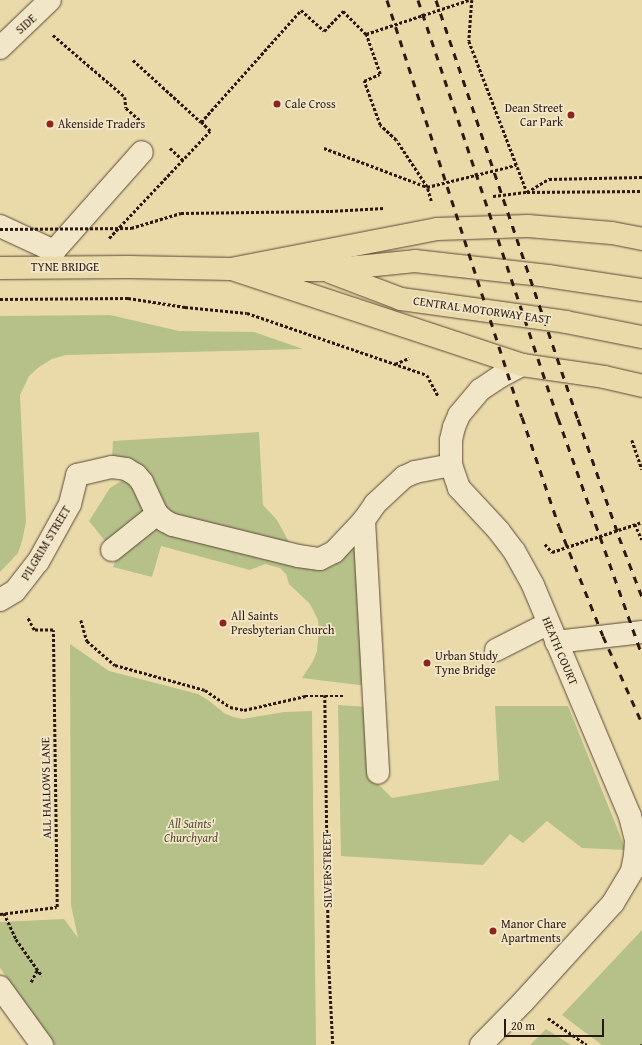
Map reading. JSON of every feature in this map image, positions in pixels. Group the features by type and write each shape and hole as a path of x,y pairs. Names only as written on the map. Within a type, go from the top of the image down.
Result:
{"highway":[{"path":"231,269 437,229 528,226 612,233 642,239"},
{"name":"CENTRAL MOTORWAY EAST","path":"231,269 327,270 415,261 548,276 642,290"},
{"name":"TYNE BRIDGE","path":"0,268 129,267 231,269"},
{"path":"231,269 522,365 604,377 642,386"},
{"name":"CENTRAL MOTORWAY EAST","path":"327,270 401,299 566,322 642,337"}],"street":[{"name":"SIDE","path":"0,48 50,0"},
{"path":"0,227 54,251 142,152"},
{"path":"112,550 157,514 165,521 173,525 298,556 320,559 334,552 364,520 375,504 404,477 415,472 452,465 451,440 459,415 480,390 501,376 522,365"},
{"name":"HEATH COURT","path":"452,465 455,478 463,493 499,531 514,551 533,585 630,816 639,854 632,871 613,903 523,1002 481,1045"},
{"name":"PILGRIM STREET","path":"0,600 15,591 38,562 70,504 77,475 112,467 131,472 142,482 157,514"},
{"path":"364,520 378,773"},
{"path":"496,650 552,632 642,632"},
{"path":"0,987 42,1045"}],"path":[{"path":"366,34 470,0 469,41 527,192"},
{"path":"200,122 301,10 324,31 343,11 366,34 380,74 364,81 380,125 396,140 427,187 432,204 425,204"},
{"path":"58,39 125,97 126,108"},
{"path":"108,239 210,132 133,60"},
{"path":"168,146 183,160"},
{"path":"324,148 427,187 516,166"},
{"path":"527,192 549,179 642,177"},
{"path":"527,192 642,191"},
{"path":"0,227 131,228 181,213 330,211 389,208"},
{"path":"0,299 128,298 185,307 247,313 427,375 437,396"},
{"path":"632,440 642,469"},
{"path":"542,541 552,552 642,522"},
{"path":"635,524 642,540"},
{"name":"SILVER STREET","path":"82,620 87,641 114,665 205,690 230,707 244,710 293,698 325,695 329,966 333,1045"},
{"name":"ALL HALLOWS LANE","path":"0,914 57,907 53,630 34,630"},
{"path":"4,913 16,939 42,976"},
{"path":"523,1002 587,1045"}],"green space":[{"path":"110,315 179,331 254,332 303,349 66,355 52,359 39,367 29,376 20,395 26,522 18,553 0,572 0,316"},
{"path":"259,432 263,505 277,520 302,566 317,569 327,568 334,565 352,549 359,554 367,686 302,678 313,661 317,651 319,630 318,620 310,604 289,584 286,574 280,568 265,564 250,570 161,546 152,577 113,567 117,556 89,521 110,488 121,481 126,469 112,459 113,441"},
{"name":"All Saints' Churchyard","path":"70,644 109,671 198,694 224,713 233,717 243,719 284,712 312,711 316,1045 55,1045 0,968 0,922 64,919 78,938 71,905"},
{"path":"338,705 367,707 374,780 392,798 499,780 495,706 568,706 626,850 582,848 547,821 523,843 510,834 483,865 341,856"},
{"path":"642,930 642,1045 602,1045 562,1015"},
{"path":"546,1029 571,1045 530,1045"}],"railway":[{"path":"387,0 522,417 559,526 603,636 642,723"},
{"path":"418,0 558,418 642,655"},
{"path":"436,0 578,419 619,537 642,597"}],"place":[{"name":"Cale Cross","path":"277,104"},
{"name":"Dean Street Car Park","path":"571,115"},
{"name":"Akenside Traders","path":"50,124"},
{"name":"All Saints Presbyterian Church","path":"223,623"},
{"name":"Urban Study Tyne Bridge","path":"427,663"},
{"name":"Manor Chare Apartments","path":"493,931"}]}
